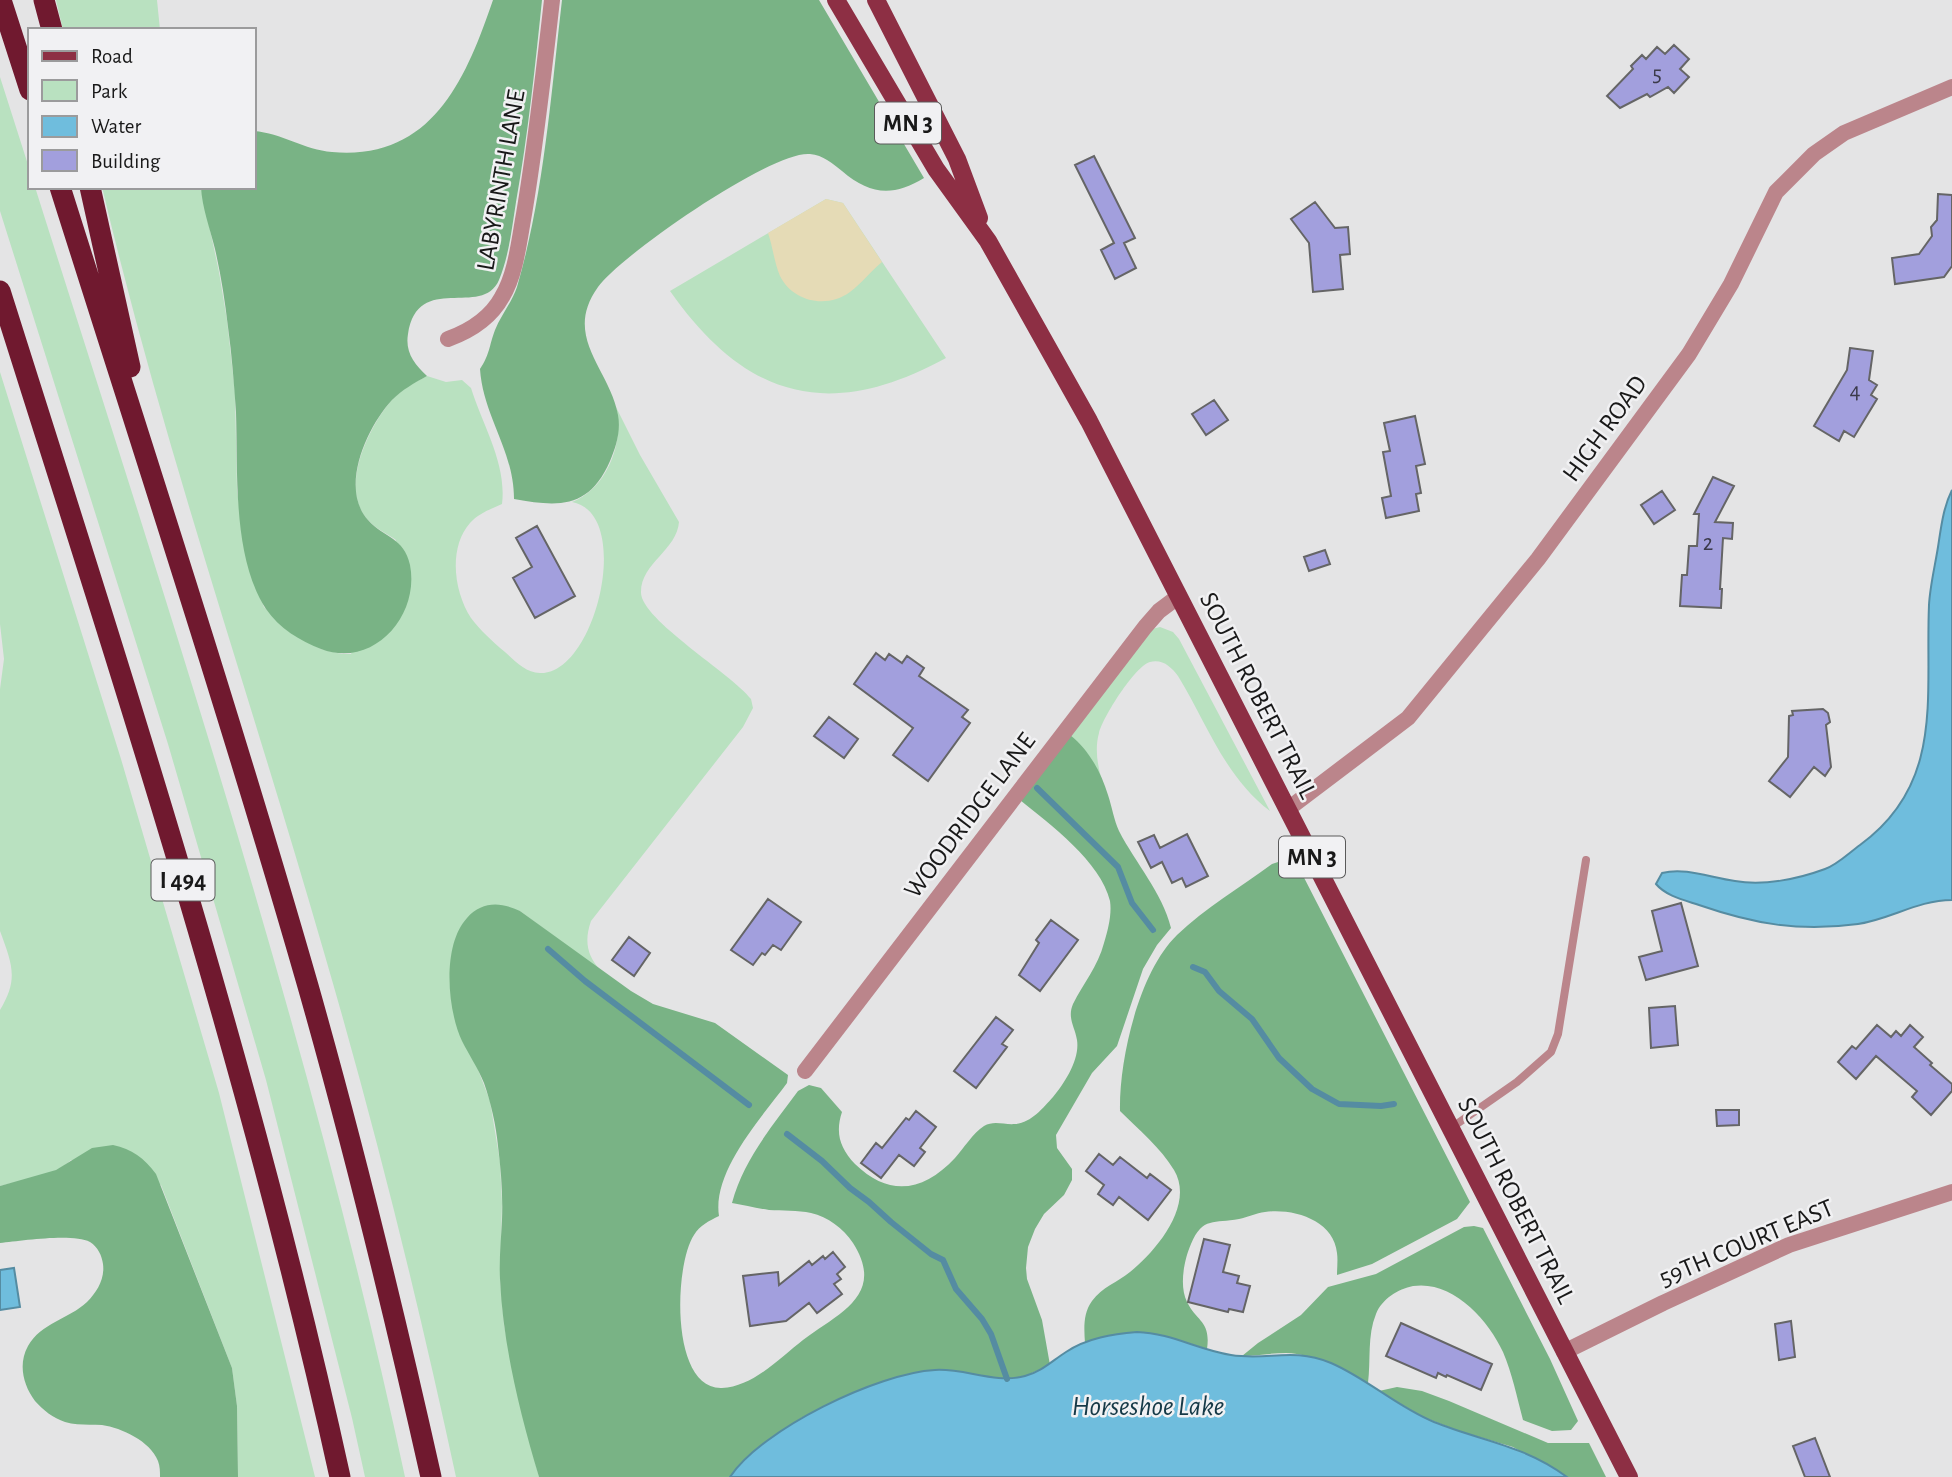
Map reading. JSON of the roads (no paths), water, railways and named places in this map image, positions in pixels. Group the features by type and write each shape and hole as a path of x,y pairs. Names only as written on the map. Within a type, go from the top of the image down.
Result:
{"highway":[{"path":"1,0 28,84"},
{"path":"44,0 51,28"},
{"path":"61,189 232,731 308,989 378,1252 431,1477"},
{"path":"90,189 156,489"},
{"name":"I 494","path":"0,291 144,751 228,1037 317,1375 340,1477"}],"main road":[{"name":"SOUTH ROBERT TRAIL","path":"836,0 936,169 988,241 1082,409 1629,1477"},
{"name":"SOUTH ROBERT TRAIL","path":"876,0 957,159 988,241"}],"street":[{"name":"LABYRINTH LANE","path":"448,339 472,328 491,312 505,292 528,190 552,0"},
{"name":"HIGH ROAD","path":"1288,809 1408,718 1538,559 1689,354 1731,284 1776,192 1814,153 1844,133 1952,87"},
{"name":"WOODRIDGE LANE","path":"805,1071 1145,627 1159,611 1179,596"},
{"name":"59TH COURT EAST","path":"1564,1352 1789,1245 1952,1192"}],"lane":[{"path":"1451,1128 1517,1082 1551,1052 1558,1034 1586,860"}],"water":[{"path":"1952,490 1952,900 1916,906 1858,924 1796,927 1719,912 1665,892 1656,884 1662,873 1671,871 1758,883 1815,873 1838,862 1887,821 1906,794 1918,766 1925,736 1930,598 1943,518"},
{"path":"14,1268 20,1307 0,1310 0,1270"},
{"name":"Horseshoe Lake","path":"1137,1332 1161,1335 1231,1355 1292,1355 1317,1358 1358,1377 1420,1416 1535,1458 1567,1477 730,1477 768,1440 794,1423 883,1381 935,1370 1002,1378 1025,1376 1083,1343"}],"waterway":[{"path":"1037,788 1118,867 1132,903 1153,930"},
{"path":"548,949 585,981 749,1105"},
{"path":"1193,967 1205,972 1219,991 1252,1019 1279,1058 1312,1089 1339,1104 1394,1104"},
{"path":"787,1134 891,1222 931,1254 943,1260 956,1289 982,1319 991,1334 1007,1379"}]}
